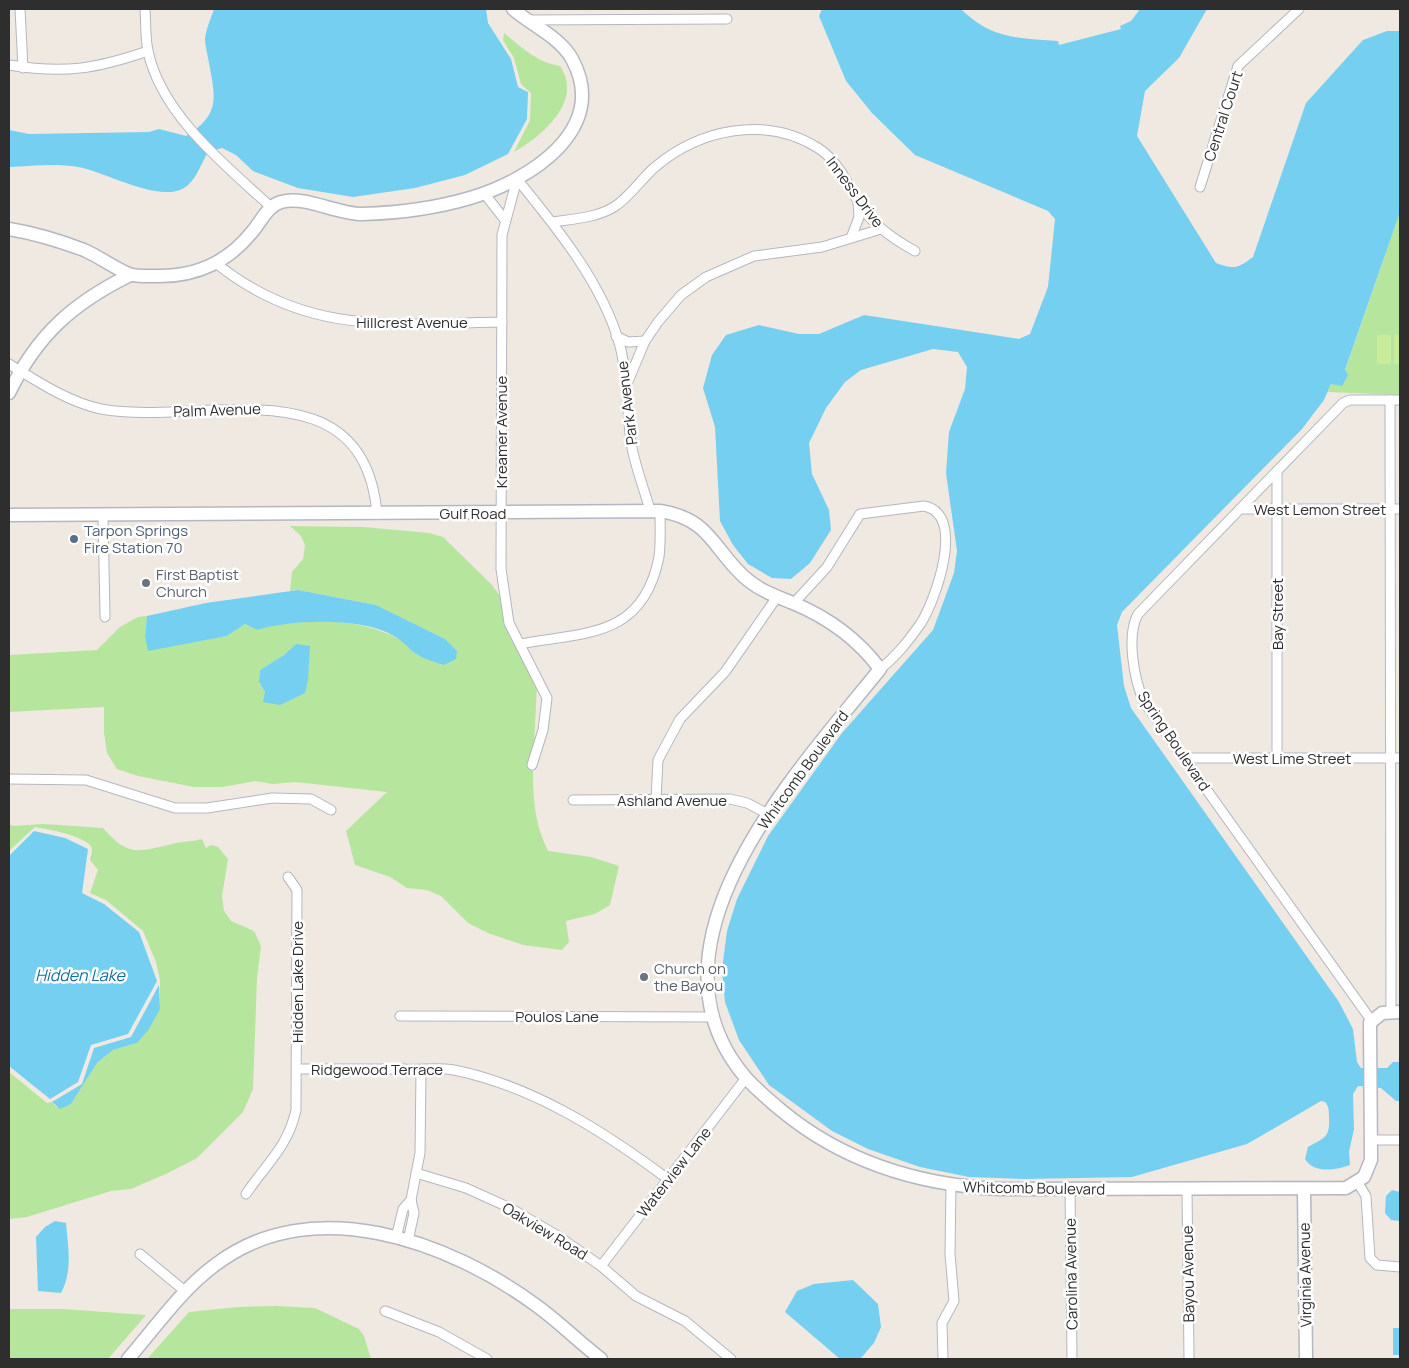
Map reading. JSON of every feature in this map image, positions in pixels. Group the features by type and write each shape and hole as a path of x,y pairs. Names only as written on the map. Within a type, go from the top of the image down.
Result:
{"street":[{"path":"20,9 23,68"},
{"path":"145,9 148,51 168,100 188,126 218,158 271,207"},
{"path":"9,393 14,367 56,323 88,297 130,275 172,276 217,264 243,243 271,207 290,200 343,212 387,212 438,205 484,193 517,179 563,144 578,119 582,100 580,80 571,58 560,45 513,9"},
{"name":"Central Court","path":"1200,187 1238,66 1298,9"},
{"path":"526,20 727,20"},
{"path":"9,65 60,71 77,70 98,67 148,51"},
{"name":"Inness Drive","path":"552,222 589,216 615,207 653,168 685,147 715,135 752,128 784,133 820,149 847,180 858,202 882,229 895,240 915,251"},
{"name":"Kreamer Avenue","path":"517,179 502,235 501,569 504,602 509,623 547,698 543,730 532,765"},
{"name":"Park Avenue","path":"517,179 552,222 597,289 616,336 627,384 632,448 655,510 659,552 653,582 634,612 626,619 592,632 520,644"},
{"path":"484,193 505,220"},
{"path":"851,238 859,217 858,202"},
{"path":"9,229 70,245 109,262 130,275"},
{"path":"627,384 645,341 662,316 681,295 714,272 754,256 822,247 882,229"},
{"name":"Hillcrest Avenue","path":"217,264 247,286 270,299 339,320 394,324 502,322"},
{"path":"616,336 632,342 645,341"},
{"name":"Palm Avenue","path":"14,367 67,397 102,409 157,412 271,409 318,420 339,434 356,449 372,480 377,514"},
{"name":"Spring Boulevard","path":"1371,1020 1184,758 1140,693 1136,678 1132,632 1133,624 1138,614 1343,403 1350,400 1400,400"},
{"path":"1390,400 1390,758 1395,1012 1382,1013 1371,1020 1369,1031 1372,1066 1370,1165 1367,1174 1358,1183 1366,1196 1370,1258 1377,1265 1400,1267"},
{"name":"Bay Street","path":"1277,470 1277,757"},
{"name":"Whitcomb Boulevard","path":"794,604 827,567 860,514 928,507 941,518 946,535 941,574 922,621 899,652 880,669 794,777 768,814 734,876 712,931 708,951 708,976 714,1017 729,1052 746,1078 791,1118 834,1146 892,1171 951,1185 999,1189 1304,1190 1342,1189 1358,1183"},
{"name":"West Lemon Street","path":"1240,509 1400,509"},
{"name":"Gulf Road","path":"9,515 377,514 655,510 679,514 694,521 709,535 740,573 758,588 825,618 849,634 880,669"},
{"path":"103,515 105,617"},
{"path":"656,799 658,760 677,724 725,672 777,598"},
{"name":"West Lime Street","path":"1184,758 1400,758"},
{"path":"9,779 81,779 107,785 160,804 182,809 207,808 272,798 311,799 331,810"},
{"name":"Ashland Avenue","path":"573,800 733,799 749,804 768,814"},
{"name":"Hidden Lake Drive","path":"246,1194 281,1150 291,1132 296,1110 298,1069 297,890 288,878"},
{"name":"Poulos Lane","path":"400,1016 714,1017"},
{"name":"Ridgewood Terrace","path":"298,1069 456,1071 491,1080 542,1100 615,1142 669,1180"},
{"path":"402,1239 414,1213 411,1200 420,1146 421,1070"},
{"name":"Waterview Lane","path":"600,1266 669,1180 746,1078"},
{"path":"1371,1140 1400,1140"},
{"name":"Oakview Road","path":"416,1173 461,1186 510,1208 569,1242 636,1296 682,1319 731,1359"},
{"path":"943,1359 942,1323 954,1301 950,1254 951,1185"},
{"name":"Bayou Avenue","path":"1187,1189 1189,1359"},
{"name":"Carolina Avenue","path":"1070,1190 1072,1359"},
{"name":"Virginia Avenue","path":"1304,1190 1306,1359"},
{"path":"128,1359 203,1274 223,1259 250,1244 284,1233 302,1229 335,1227 361,1230 402,1239 467,1264 536,1305 601,1359"},
{"path":"140,1254 186,1292"},
{"path":"385,1311 439,1332 487,1359"}],"green space":[{"path":"504,33 536,57 560,66 566,79 567,92 556,116 536,137 514,152 530,120 531,93 521,84 514,58 503,40"},
{"path":"1400,212 1400,395 1328,392 1331,384 1345,371"},
{"path":"1377,335 1391,335 1391,364 1377,364"},
{"path":"1394,335 1400,335 1400,364 1394,364"},
{"path":"290,526 364,527 429,533 443,537 491,584 500,596 505,626 537,685 534,746 527,768 533,771 536,812 540,832 548,851 591,857 619,866 610,905 595,914 566,921 569,942 562,950 523,945 488,933 468,923 441,896 427,890 407,888 390,877 355,865 346,831 387,792 295,782 272,784 256,781 222,787 194,787 138,776 117,769 107,753 104,733 104,707 9,712 9,655 97,650 120,627 138,617 147,616 145,637 148,650 227,636 245,624 257,630 273,625 307,621 342,622 376,629 406,644 419,656 445,639 376,605 298,590 290,591 292,572 303,559 305,545 301,536","holes":["296,644 265,692 259,682 260,670 284,655"]},
{"path":"9,824 13,826 43,824 103,828 120,844 134,850 150,849 202,839 206,848 211,845 218,847 228,859 222,896 224,911 231,921 254,931 261,946 257,978 253,1089 243,1112 197,1158 168,1173 131,1189 111,1191 27,1217 9,1219 9,1072 47,1103 52,1102 56,1107 71,1104 97,1063 113,1050 137,1043 160,1009 160,980 156,962 143,931 106,900 90,893 98,870 90,860 92,850 90,845 71,835 35,827 9,851"},
{"path":"238,1307 315,1308 359,1329 364,1336 371,1359 147,1359 189,1312"},
{"path":"9,1309 63,1309 146,1315 108,1359 9,1359"}],"water":[{"path":"214,9 486,9 488,23 511,59 518,87 528,92 527,119 508,154 465,175 415,188 353,197 298,188 253,171 236,155 222,148 208,152 191,182 177,191 150,190 78,167 52,165 9,167 9,130 29,134 149,132 159,129 186,136 198,128 211,112 213,103 213,83 205,39 207,27"},
{"path":"822,9 961,9 972,19 994,32 1030,39 1058,41 1059,45 1121,29 1120,26 1131,21 1140,9 1207,9 1179,58 1145,91 1137,136 1216,263 1228,267 1240,266 1253,257 1306,103 1363,40 1387,31 1400,31 1400,212 1345,370 1348,375 1342,386 1331,384 1324,400 1302,429 1122,612 1117,625 1124,686 1131,708 1339,1002 1353,1029 1357,1062 1361,1068 1387,1068 1393,1062 1400,1062 1400,1101 1396,1101 1381,1088 1358,1086 1353,1094 1354,1129 1349,1152 1350,1165 1326,1170 1314,1167 1305,1159 1308,1147 1322,1139 1329,1129 1328,1107 1325,1102 1321,1101 1247,1144 1132,1177 1024,1179 969,1177 920,1167 868,1149 832,1131 769,1085 739,1040 725,1002 722,970 727,931 737,899 768,836 842,733 933,630 954,573 957,551 946,473 949,432 965,389 967,367 958,352 933,349 861,370 845,382 826,408 809,443 812,474 829,510 831,530 810,563 791,579 772,578 748,564 733,545 720,521 715,427 703,388 712,355 726,335 759,325 799,334 819,334 864,315 1019,339 1030,334 1048,287 1055,219 1048,211 915,155 872,113 846,81 819,16"},
{"path":"298,590 376,605 445,639 457,651 456,659 444,665 421,657 397,638 381,630 346,623 327,622 288,624 257,630 245,624 227,636 148,651 145,637 147,616 206,603"},
{"path":"296,644 310,646 308,680 305,693 280,705 263,702 265,692 259,682 260,670 284,655"},
{"name":"Hidden Lake","path":"34,831 65,838 88,849 82,893 104,904 139,932 157,981 128,1034 91,1045 78,1082 50,1099 9,1066 9,856"},
{"path":"159,985 160,1009 149,1029 137,1043 113,1050 97,1063 71,1104 60,1109 52,1102 82,1084 94,1048 131,1037"},
{"path":"1392,1190 1400,1192 1400,1221 1391,1220 1385,1213 1386,1196"},
{"path":"55,1221 66,1223 68,1241 69,1259 67,1276 61,1293 38,1291 36,1237 45,1227"},
{"path":"853,1280 878,1304 881,1327 874,1343 860,1359 840,1359 785,1312 797,1291 814,1284"},
{"path":"1393,1328 1400,1328 1400,1355 1393,1355"}],"place":[{"name":"Tarpon Springs Fire Station 70","path":"74,539"},
{"name":"First Baptist Church","path":"146,583"},
{"name":"Church on the Bayou","path":"644,977"}]}
